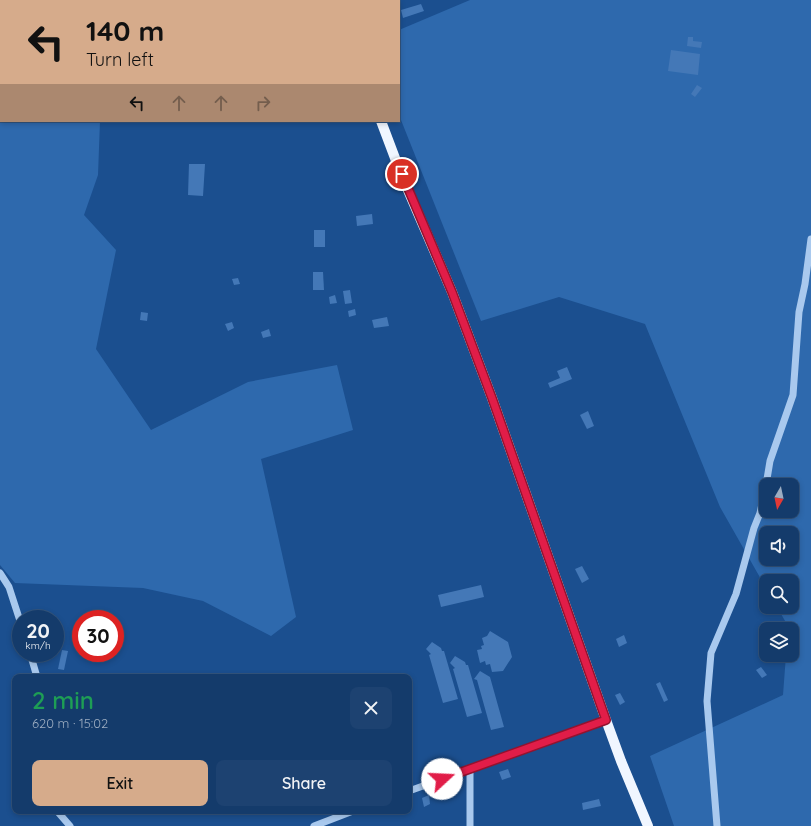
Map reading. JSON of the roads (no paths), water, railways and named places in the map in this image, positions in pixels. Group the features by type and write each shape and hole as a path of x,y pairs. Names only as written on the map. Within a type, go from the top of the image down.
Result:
{"main road":[{"path":"381,122 452,292 492,398 606,720 648,826"}],"street":[{"path":"767,478 770,461 793,395 799,312 805,284 811,239"},
{"path":"805,284 811,275"},
{"path":"718,826 707,701 710,653 736,594 754,528 759,516"},
{"path":"0,573 10,587 17,610"},
{"path":"33,662 36,674"},
{"path":"412,790 606,720"},
{"path":"470,769 470,826"},
{"path":"60,814 70,826"},
{"path":"314,826 345,814"}]}
